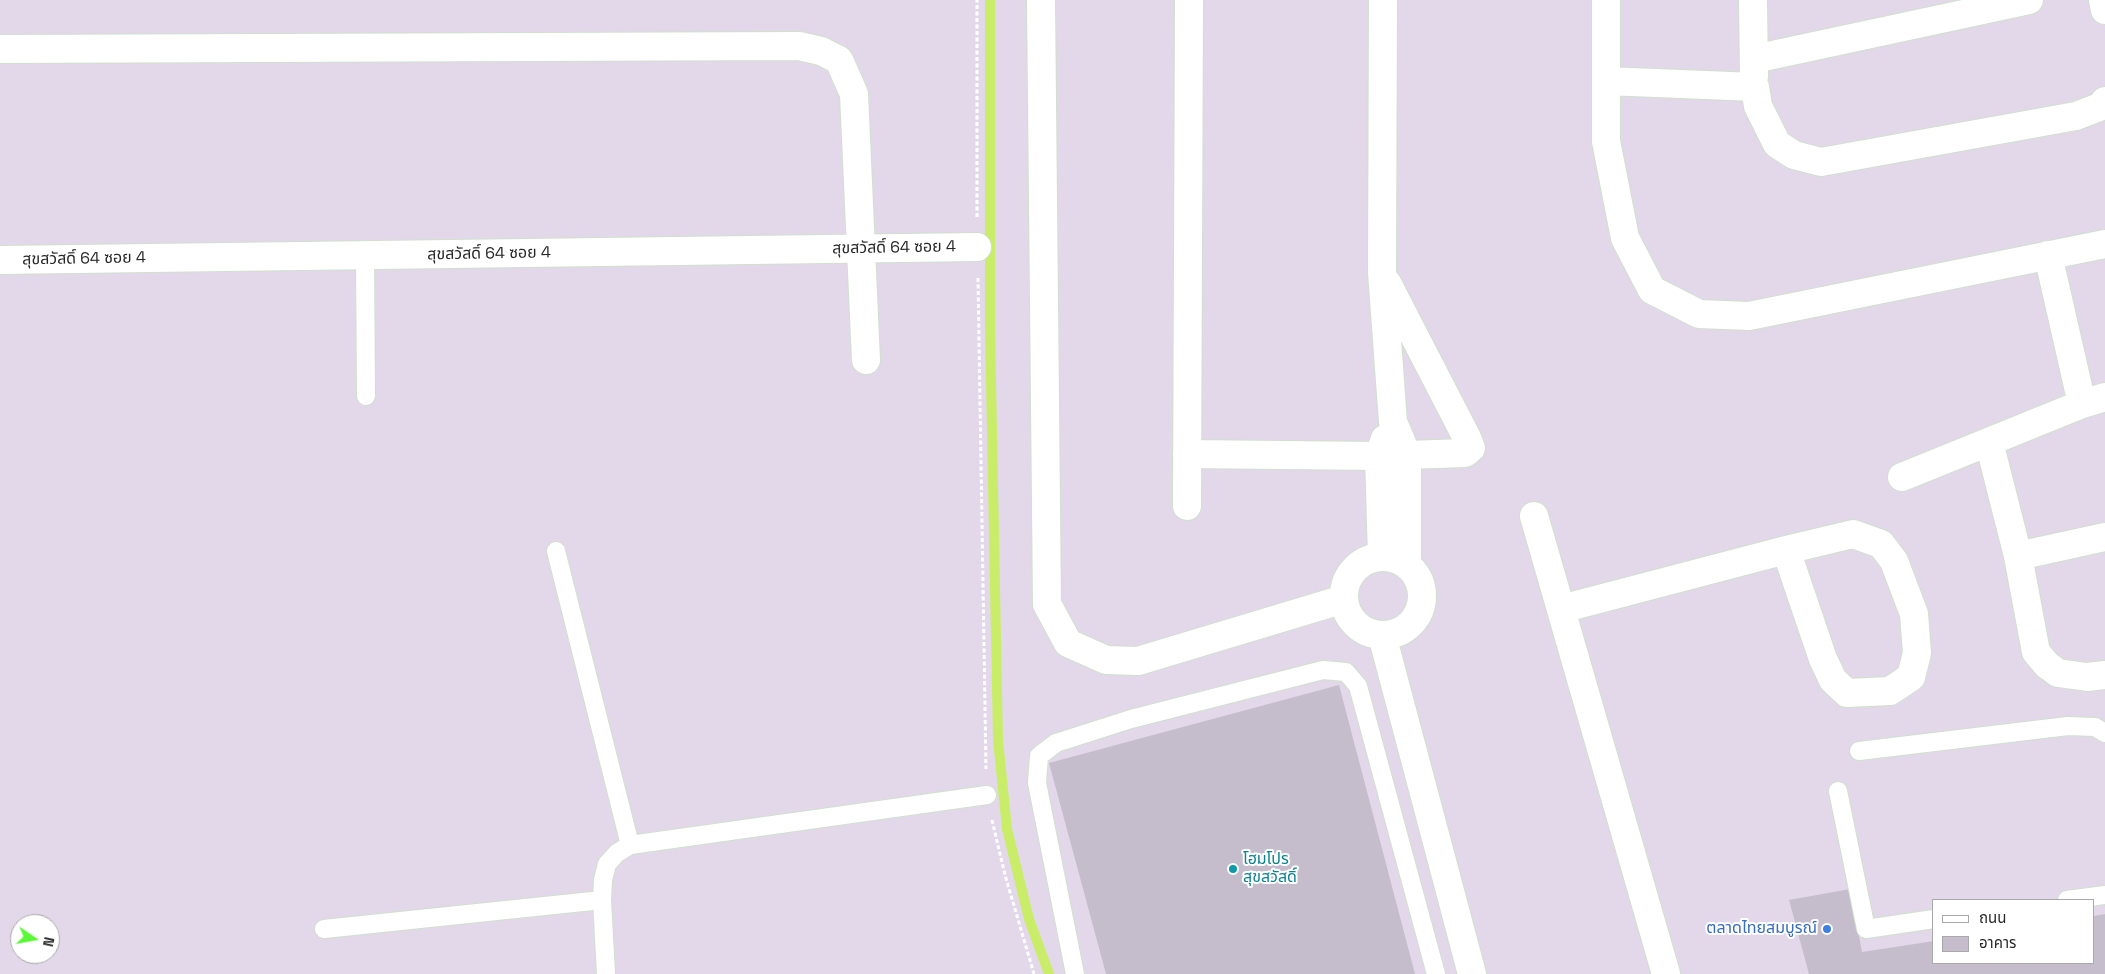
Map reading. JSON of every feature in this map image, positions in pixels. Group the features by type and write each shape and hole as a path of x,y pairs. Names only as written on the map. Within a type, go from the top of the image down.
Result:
{"street":[{"path":"1041,0 1046,604 1068,642 1106,660 1138,661 1344,599"},
{"path":"1186,506 1189,0"},
{"path":"1383,0 1382,272 1393,422 1407,456 1394,560"},
{"path":"1606,0 1606,141 1625,238 1652,290 1699,314 1749,316 2105,244"},
{"path":"1753,0 1755,87 1758,106 1777,144 1794,155 1821,162 2076,116 2102,106 2105,101"},
{"path":"1754,58 2029,0"},
{"path":"2103,0 2105,10"},
{"path":"0,50 799,46 821,51 839,60 854,94 866,360"},
{"path":"1606,81 1755,87"},
{"name":"สุขสวัสดิ์ 64 ซอย 4","path":"0,260 977,246"},
{"path":"1902,477 2093,400 2048,255"},
{"path":"1187,454 1407,456 1465,453 1471,448 1382,272"},
{"path":"1393,422 1379,456 1394,560"},
{"path":"1989,442 2018,556 2036,652 2047,666 2058,673 2087,677 2105,675"},
{"path":"1534,516 1666,974"},
{"path":"1561,610 1786,550 1853,534 1881,544 1894,561 1914,614 1917,654 1911,677 1890,691 1847,693 1833,680 1823,659 1786,550"},
{"path":"2018,556 2105,537"},
{"path":"1369,559 1394,560 1416,574 1421,589 1421,602 1417,615 1407,627 1395,633 1382,635 1370,633 1358,626 1349,615 1344,599 1345,586 1351,573 1360,564 1369,559"},
{"path":"1382,635 1472,974"}],"lane":[{"path":"364,255 366,396"},
{"path":"556,552 630,845"},
{"path":"1075,974 1037,783 1040,756 1056,743 1131,719 1323,670 1346,672 1358,686 1436,974"},
{"path":"1859,751 2068,726 2095,727 2105,733"},
{"path":"1838,791 1866,929 1932,919"},
{"path":"606,974 602,900 603,880 607,864 617,853 630,845 987,795"},
{"path":"2075,899 2105,895"},
{"path":"324,929 602,900"}],"path":[{"path":"977,0 977,246 987,795 1005,875 1034,974"}],"building":[{"name":"โฮมโปร สุขสวัสดิ์","path":"1339,685 1415,974 1106,974 1049,763"},
{"name":"ตลาดไทยสมบูรณ์","path":"1850,889 1862,952 1932,941 1932,964 2095,964 2095,916 2105,914 2105,974 1809,974 1789,900"}],"waterway":[{"path":"990,0 990,330 998,740 1007,829 1029,919 1049,974"}],"place":[{"name":"โฮมโปร สุขสวัสดิ์","path":"1233,869"},
{"name":"ตลาดไทยสมบูรณ์","path":"1827,929"}]}
